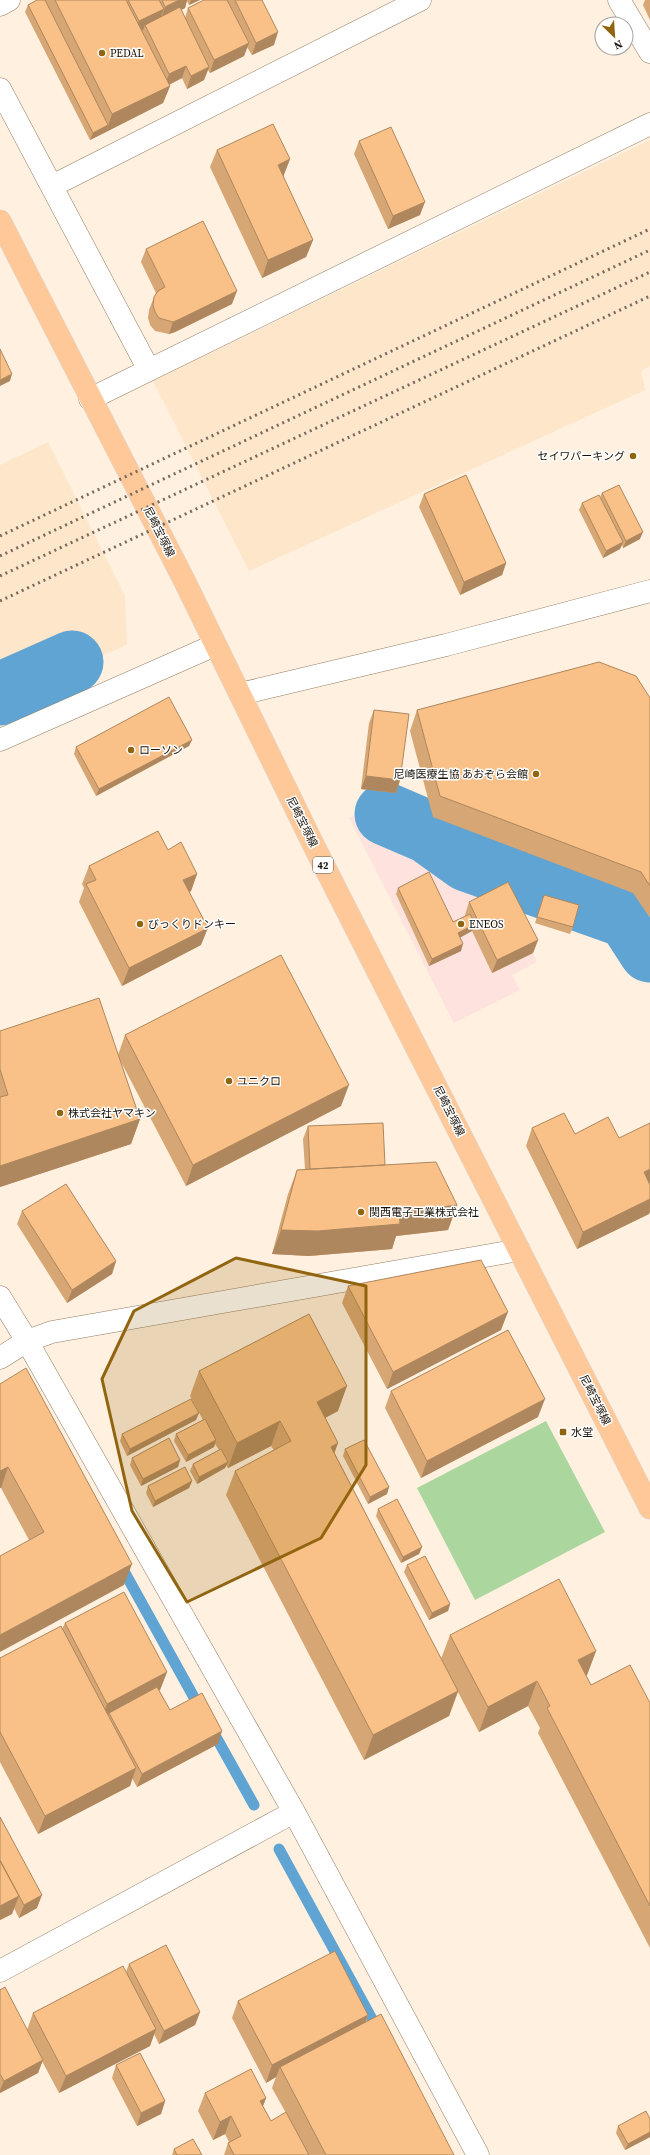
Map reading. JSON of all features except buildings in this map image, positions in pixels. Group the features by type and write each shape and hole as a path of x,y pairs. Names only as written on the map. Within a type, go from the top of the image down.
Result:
{"main road":[{"name":"尼崎宝塚線","path":"0,221 184,580 240,694 276,772 650,1508"}],"street":[{"path":"0,5 9,0"},
{"path":"52,186 420,0"},
{"path":"619,0 650,52"},
{"path":"0,88 149,370"},
{"path":"90,399 650,124"},
{"path":"240,694 446,645 650,591"},
{"path":"0,740 215,645"},
{"path":"0,1358 27,1341 52,1332 519,1250"},
{"path":"0,1297 27,1341 294,1812 478,2155"},
{"path":"0,1971 294,1812"}],"highlighted area":[{"path":"236,1258 366,1286 366,1465 321,1538 187,1602 132,1511 102,1379 134,1311"}],"shaded area":[{"path":"650,140 650,366 641,371 645,390 249,571 153,381"},
{"path":"48,442 125,596 127,645 0,698 0,465"},
{"name":"ENEOS","path":"358,814 412,837 457,867 497,883 537,962 512,975 520,990 454,1023 349,818"}],"green space":[{"path":"546,1421 605,1532 475,1600 417,1488"}],"waterway":[{"path":"0,694 72,662"},
{"path":"386,814 428,832 467,860 628,917 650,951"},
{"path":"120,1564 201,1710"},
{"path":"211,1728 254,1805"},
{"path":"279,1849 379,2032"}],"railway":[{"path":"0,536 650,229"},
{"path":"0,556 650,250"},
{"path":"0,576 650,272"},
{"path":"0,601 650,296"}],"place":[{"name":"PEDAL","path":"102,53"},
{"name":"セイワパーキング","path":"633,456"},
{"name":"ローソン","path":"131,750"},
{"name":"尼崎医療生協 あおぞら会館","path":"536,774"},
{"name":"びっくりドンキー","path":"140,924"},
{"name":"ENEOS","path":"461,924"},
{"name":"ユニクロ","path":"229,1081"},
{"name":"株式会社ヤマキン","path":"60,1113"},
{"name":"関西電子工業株式会社","path":"361,1212"},
{"name":"水堂","path":"563,1432"}]}
